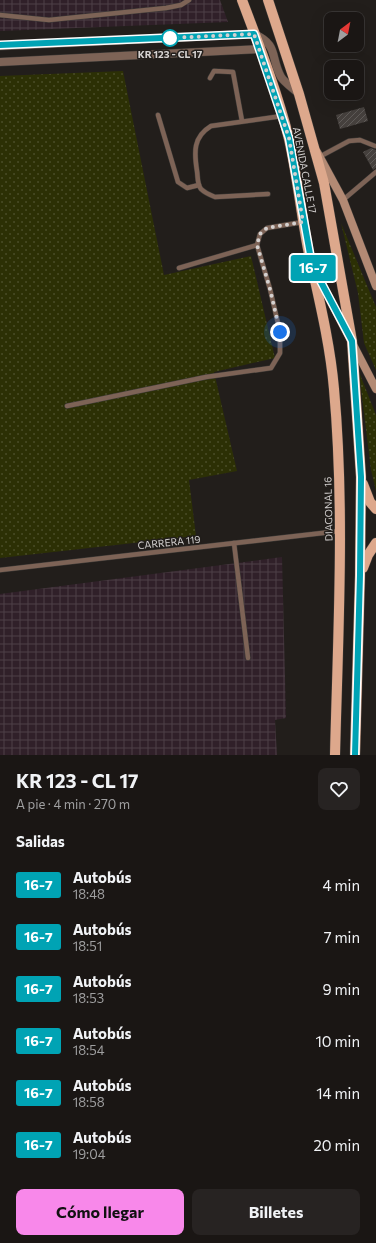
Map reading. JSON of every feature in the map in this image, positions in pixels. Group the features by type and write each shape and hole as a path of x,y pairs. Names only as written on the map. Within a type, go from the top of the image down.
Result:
{"main road":[{"name":"AVENIDA CALLE 17","path":"242,0 282,116 294,162 303,222 312,265 376,389"},
{"name":"AVENIDA CALLE 17","path":"268,0 317,152 332,221 352,341"},
{"name":"AVENIDA CALLE 17","path":"317,152 342,200 376,286"},
{"name":"DIAGONAL 16","path":"312,265 334,388 340,531 335,755"},
{"path":"352,341 361,477 355,755"},
{"path":"361,477 370,502 376,509"},
{"path":"360,575 368,555 376,543"}],"street":[{"path":"0,46 254,34 263,38 272,47 281,77 299,94"},
{"path":"0,62 260,49"}],"lane":[{"path":"0,15 48,20 181,6 189,0"},
{"path":"210,78 214,71 233,72 242,121"},
{"path":"158,115 178,182 187,188 199,185"},
{"path":"268,194 215,197 202,190 199,185 194,149 204,130 211,126 282,116"},
{"path":"317,152 349,141 360,140 375,146"},
{"path":"342,200 376,172"},
{"path":"67,406 206,377 271,368 280,353 280,332 270,289 257,245 260,234 267,228 303,222"},
{"path":"179,268 257,245"},
{"name":"CARRERA 119","path":"0,570 340,531"},
{"path":"234,543 248,658"}],"shaded area":[{"path":"0,0 220,0 228,22 0,31"},
{"path":"282,557 286,718 275,720 277,755 0,755 0,594"}],"green space":[{"path":"123,71 164,275 251,256 275,358 214,372 237,471 189,480 196,536 0,558 0,76"},
{"path":"341,223 376,307 376,370 364,343 358,293"},
{"path":"359,372 376,415 376,491 371,470"}],"building":[{"path":"364,107 368,121 340,129 336,115"},
{"path":"371,148 376,150 376,168 373,170 363,152"}],"bus line":[{"name":"16-7","path":"0,45 254,34 289,138 312,265 352,341 361,477 355,755"}],"place":[{"name":"KR 123 - CL 17","path":"170,38"}],"route":[{"path":"170,38 254,34 260,49 289,138 303,222 267,228 260,234 257,245 270,289 280,332"}]}
